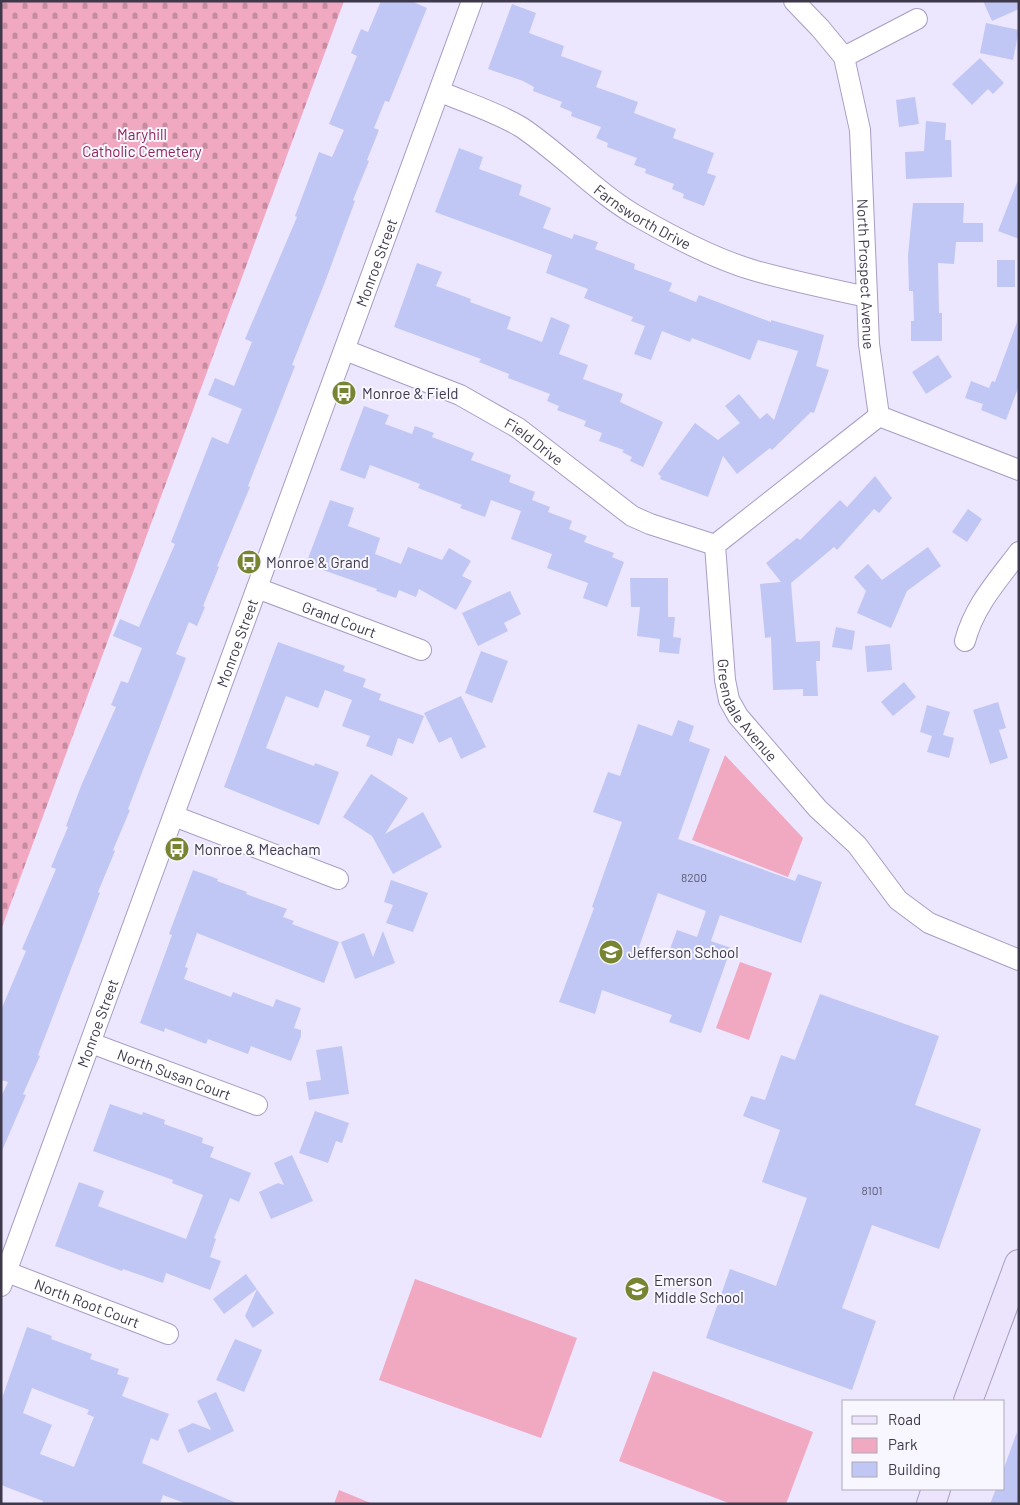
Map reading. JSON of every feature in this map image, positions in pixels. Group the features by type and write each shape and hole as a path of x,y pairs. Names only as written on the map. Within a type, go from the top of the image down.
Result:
{"main road":[{"path":"968,1400 1019,1264"},
{"path":"931,1504 936,1490"}],"street":[{"name":"Monroe Street","path":"4,1279 441,92 472,1"},
{"name":"North Prospect Avenue","path":"794,1 820,28 844,58 860,130 869,344 879,416"},
{"path":"844,58 917,19"},
{"name":"Farnsworth Drive","path":"441,92 506,118 523,128 610,198 641,219 679,238 715,255 754,270 867,298"},
{"name":"Field Drive","path":"345,350 460,395 518,428 575,471 614,505 632,516 650,524 715,545"},
{"path":"715,545 879,416 1019,470"},
{"name":"Greendale Avenue","path":"715,545 725,680 730,700 738,716 818,809 857,845 898,900 912,913 929,924 1019,960"},
{"path":"965,641 969,625 978,608 1019,552"},
{"name":"Grand Court","path":"257,588 421,650"},
{"path":"174,816 338,879"},
{"name":"North Susan Court","path":"91,1043 258,1105"},
{"name":"North Root Court","path":"4,1279 168,1334"}],"green space":[{"name":"Maryhill Catholic Cemetery","path":"1,1 344,1 1,930"},
{"path":"725,755 803,838 788,877 692,840"},
{"path":"740,962 772,973 749,1040 716,1028"},
{"path":"415,1279 577,1338 541,1438 379,1380"},
{"path":"653,1371 813,1432 786,1504 731,1504 619,1461"},
{"path":"339,1490 373,1504 334,1504"}],"building":[{"path":"381,1 411,1 427,8 389,102 385,101 374,128 379,130 353,200 355,201 292,365 295,366 248,486 250,487 217,566 219,567 203,606 205,607 197,626 189,622 176,654 186,658 128,809 130,810 98,892 100,893 38,1055 40,1056 23,1094 26,1095 1,1153 1,1097 8,1082 1,1080 1,1010 26,951 22,949 56,869 51,867 68,827 66,826 81,786 116,707 111,705 121,681 128,683 142,648 113,636 120,619 139,627 175,544 171,542 212,437 228,444 242,409 208,395 215,378 234,386 252,342 245,339 297,217 295,216 319,152 332,157 344,130 329,124 357,56 351,53 361,29 368,32"},
{"path":"983,1 1019,1 1019,9 992,21"},
{"path":"512,4 536,13 529,33 564,46 561,56 602,71 596,87 638,102 634,113 676,129 673,138 714,153 707,173 716,176 704,206 683,198 684,194 672,189 674,184 645,173 646,169 634,165 637,158 607,147 608,143 596,138 601,127 571,116 572,112 560,107 562,102 533,91 534,87 523,81 488,69"},
{"path":"986,23 1019,30 1013,60 980,53"},
{"path":"980,58 1004,83 993,94 988,89 972,105 952,84"},
{"path":"915,97 919,124 899,127 896,100"},
{"path":"926,121 946,123 945,140 951,140 952,177 906,179 905,152 924,151"},
{"path":"459,148 483,157 479,169 522,185 519,195 551,208 543,228 572,239 574,234 598,242 595,249 635,264 634,269 672,283 669,291 696,302 699,295 771,322 771,320 824,335 816,366 829,370 814,413 811,412 772,450 770,448 737,474 723,456 708,497 660,479 661,476 658,474 695,423 718,440 740,423 725,406 739,394 760,419 767,413 774,420 798,351 758,340 750,360 692,338 690,342 662,331 651,360 634,354 645,326 631,321 633,317 584,298 588,289 546,273 552,255 435,212"},
{"path":"1019,180 1019,239 998,231"},
{"path":"913,203 964,203 963,223 983,223 983,242 956,242 954,264 938,263 939,313 942,313 942,341 911,341 911,321 914,321 913,291 909,291 908,256"},
{"path":"997,260 1015,260 1015,287 997,287"},
{"path":"417,263 442,272 436,286 471,299 470,302 511,317 507,329 542,342 551,317 570,325 559,354 588,365 583,379 623,394 620,402 663,422 643,467 630,461 632,457 622,452 624,450 599,441 602,433 584,426 586,421 557,410 559,406 547,401 550,394 508,378 509,374 479,362 481,359 394,327"},
{"path":"1017,322 1019,386 1006,420 981,410 983,404 965,398 971,381 989,388 992,381 995,382"},
{"path":"938,355 952,377 926,394 912,372"},
{"path":"364,406 389,415 385,424 412,434 415,426 434,433 432,437 474,453 471,460 511,475 509,482 535,492 532,500 550,507 548,512 572,521 569,529 587,536 584,542 614,553 612,557 624,562 607,607 583,598 588,583 547,568 552,554 511,539 521,511 491,500 485,517 460,508 462,505 418,488 420,484 370,465 365,479 340,470"},
{"path":"875,476 892,498 879,513 874,509 837,550 834,547 791,583 796,642 820,641 820,661 816,661 818,696 803,696 803,689 773,690 771,637 765,638 760,584 781,582 766,563 797,538 800,540 840,500 847,507"},
{"path":"330,500 354,508 348,526 380,538 375,554 401,564 408,547 442,560 449,548 471,561 462,576 472,581 456,610 419,589 416,597 399,590 396,598 376,591 377,589 306,564"},
{"path":"968,509 982,519 967,542 952,532"},
{"path":"928,547 941,566 907,591 891,628 857,613 866,591 854,577 868,564 882,580"},
{"path":"630,578 668,578 668,617 675,617 673,637 681,638 679,654 659,652 660,639 637,636 640,607 631,607"},
{"path":"510,591 521,614 504,623 508,631 478,646 462,613"},
{"path":"836,627 855,631 852,650 832,647"},
{"path":"278,642 345,666 343,671 366,679 363,687 381,694 379,700 424,716 413,744 398,738 392,756 366,746 370,736 342,726 352,700 325,690 318,708 286,696 266,748 314,766 315,763 339,772 319,825 224,787"},
{"path":"890,644 892,670 867,672 865,646"},
{"path":"481,651 508,661 492,703 465,693"},
{"path":"904,682 916,697 893,716 881,702"},
{"path":"461,696 486,747 461,759 451,737 439,743 424,713"},
{"path":"998,702 1006,728 999,730 1008,758 990,764 973,710"},
{"path":"927,705 950,712 943,735 954,738 949,758 927,752 932,736 920,732"},
{"path":"678,720 694,726 689,741 710,749 678,839 795,881 798,874 822,882 801,943 720,915 711,941 731,948 701,1033 669,1022 672,1015 602,990 595,1014 559,1002 594,908 592,907 622,822 593,812 608,772 620,776 638,724 672,736","holes":["658,893 706,911 697,937 677,930 667,957 639,947"]},
{"path":"371,774 408,798 385,834 423,812 442,847 393,874 372,836 343,817"},
{"path":"193,870 247,892 246,894 287,909 283,917 294,921 292,924 339,942 324,983 197,933 185,967 188,968 184,979 231,997 233,992 273,1007 276,999 301,1008 294,1028 301,1030 301,1036 291,1061 251,1046 248,1054 208,1039 206,1044 165,1028 164,1032 140,1023 172,935 169,934"},
{"path":"391,880 428,893 413,932 386,923 393,905 384,902"},
{"path":"383,931 395,963 355,979 341,942 364,933 373,957"},
{"path":"820,994 939,1036 915,1105 981,1129 939,1249 872,1225 842,1308 876,1321 852,1390 706,1338 730,1269 776,1286 807,1198 762,1182 780,1130 743,1116 751,1096 765,1100 781,1055 795,1060"},
{"path":"342,1046 349,1094 309,1100 306,1082 321,1080 316,1050"},
{"path":"110,1104 142,1115 143,1112 165,1120 164,1124 203,1138 202,1143 214,1147 210,1157 251,1173 239,1202 230,1198 214,1238 216,1239 210,1257 221,1261 210,1290 166,1273 163,1283 123,1269 122,1271 55,1246 79,1182 104,1191 98,1206 186,1239 203,1195 172,1183 173,1180 93,1151"},
{"path":"315,1111 349,1123 342,1143 336,1141 328,1163 299,1153"},
{"path":"292,1155 313,1201 271,1219 259,1192 278,1183 284,1185 274,1163"},
{"path":"246,1274 257,1289 224,1314 213,1299"},
{"path":"257,1289 274,1313 253,1328 245,1316"},
{"path":"27,1327 52,1336 51,1339 92,1354 90,1359 119,1369 117,1374 129,1378 122,1396 169,1414 158,1441 151,1438 142,1463 239,1504 187,1504 163,1495 160,1504 42,1504 43,1501 1,1485 1,1401","holes":["32,1388 89,1410 87,1414 94,1417 74,1467 40,1454 52,1425 23,1413"]},
{"path":"235,1339 262,1350 244,1392 216,1380"},
{"path":"216,1392 234,1431 188,1453 178,1430 193,1423 211,1430 197,1401"},
{"path":"1017,1432 1019,1504 990,1504 996,1490 1005,1490 1005,1465"}],"place":[{"name":"Monroe & Field","path":"344,393"},
{"name":"Monroe & Grand","path":"249,562"},
{"name":"Monroe & Meacham","path":"177,849"},
{"name":"Jefferson School","path":"611,952"},
{"name":"Emerson Middle School","path":"637,1289"}]}
